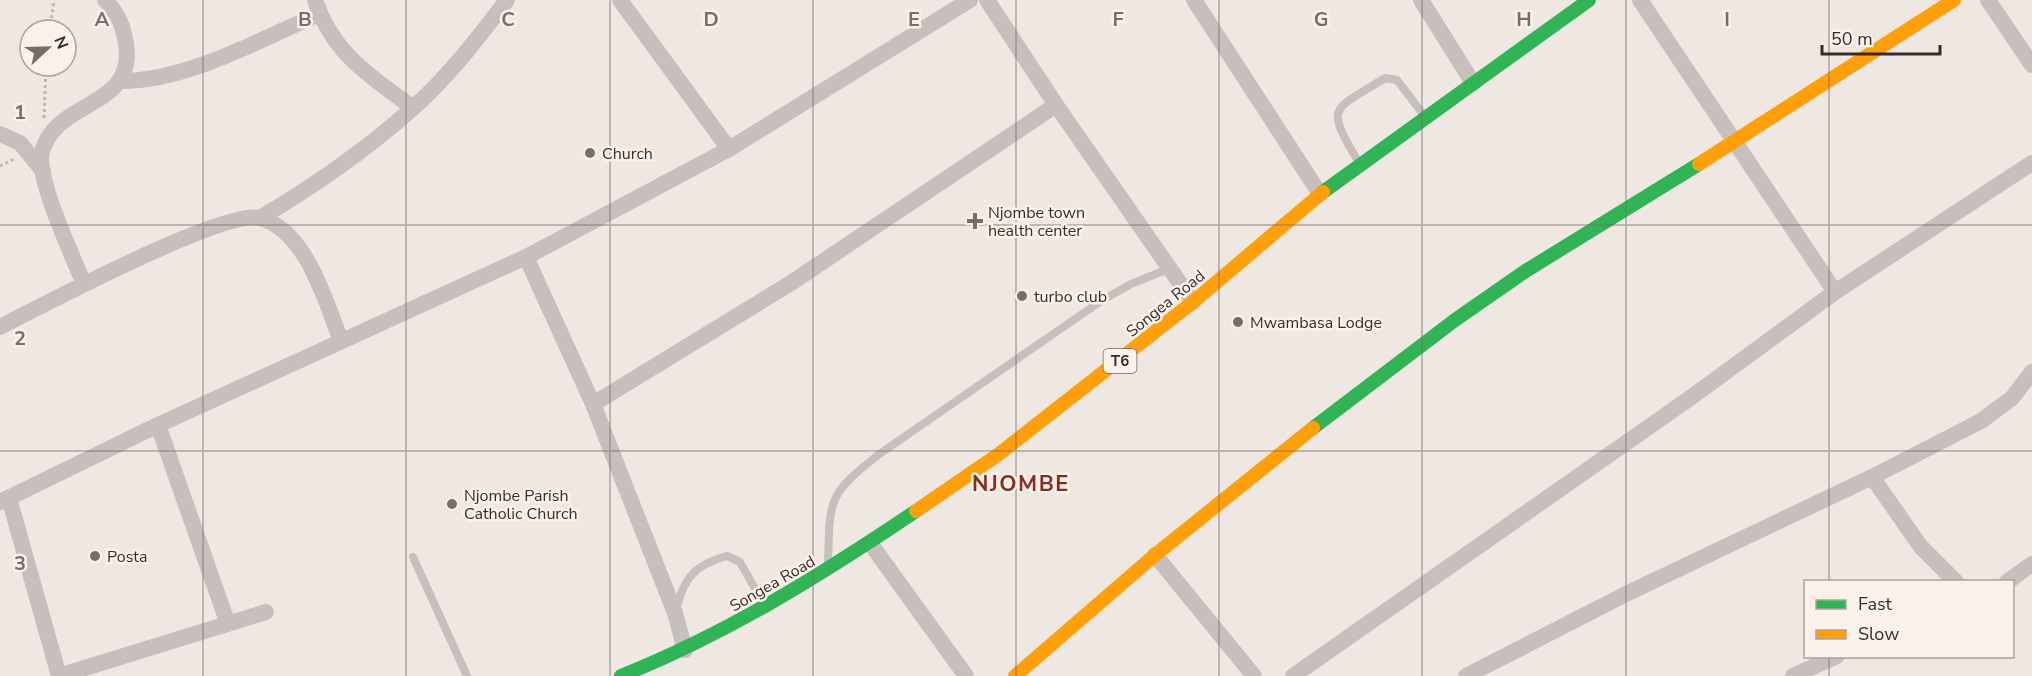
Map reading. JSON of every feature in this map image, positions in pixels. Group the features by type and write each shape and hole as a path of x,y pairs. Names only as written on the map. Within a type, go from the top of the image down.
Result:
{"main road":[{"name":"Songea Road","path":"621,676 685,650 827,571 999,454 1193,302 1320,194 1589,0"},
{"path":"1015,676 1155,555 1303,434 1455,320 1524,272 1736,141 1954,0"}],"street":[{"path":"83,282 52,204 43,171 42,154 47,138 61,122 112,91 122,81 128,54 124,28 116,11 105,0"},
{"path":"0,327 83,282 226,224 260,218 334,170 413,108 468,50 507,0"},
{"path":"620,0 729,149"},
{"path":"987,0 1056,105 1193,302"},
{"path":"1194,0 1320,194"},
{"path":"1421,0 1473,83"},
{"path":"1640,0 1835,292"},
{"path":"1988,0 2032,65"},
{"path":"266,612 59,676 4,500 158,425 526,256 729,149 960,2"},
{"path":"122,81 166,77 203,64 317,7 341,50 413,108"},
{"path":"593,404 791,283 1056,105"},
{"path":"0,134 20,143 43,171"},
{"path":"1293,676 1693,396 1835,292 2032,163"},
{"path":"260,218 283,231 298,246 313,271 341,340"},
{"path":"526,256 593,404 675,613 685,650"},
{"path":"1466,676 1628,592 1872,477 1981,421 2012,398 2032,372"},
{"path":"158,425 228,624"},
{"path":"1872,477 1921,547 1954,580"},
{"path":"870,543 966,676"},
{"path":"1155,555 1254,676"},
{"path":"2010,580 2032,564"},
{"path":"1793,676 1835,658"}],"lane":[{"path":"1360,165 1340,130 1336,117 1340,106 1385,78 1397,80 1425,117"},
{"path":"827,571 830,515 834,498 849,478 878,455 1101,301 1131,284 1171,268"},
{"path":"675,613 687,578 694,571 727,556 740,562 765,607"},
{"path":"413,557 467,676"}],"path":[{"path":"52,18 54,0"},
{"path":"45,78 43,106 47,138"}],"traffic: fast":[{"path":"1323,192 1589,0"},
{"path":"1313,428 1455,320 1524,272 1699,164"},
{"path":"621,676 736,622 845,558 916,511"}],"traffic: slow":[{"path":"1699,164 1954,0"},
{"path":"916,511 999,454 1193,302 1323,192"},
{"path":"1015,676 1155,555 1313,428"}],"place":[{"name":"Church","path":"590,153"},
{"name":"Njombe town health center","path":"975,221"},
{"name":"turbo club","path":"1022,296"},
{"name":"Mwambasa Lodge","path":"1238,322"},
{"name":"Njombe Parish Catholic Church","path":"452,504"},
{"name":"Posta","path":"95,556"}],"district":[{"name":"NJOMBE","path":"1021,483"}]}
